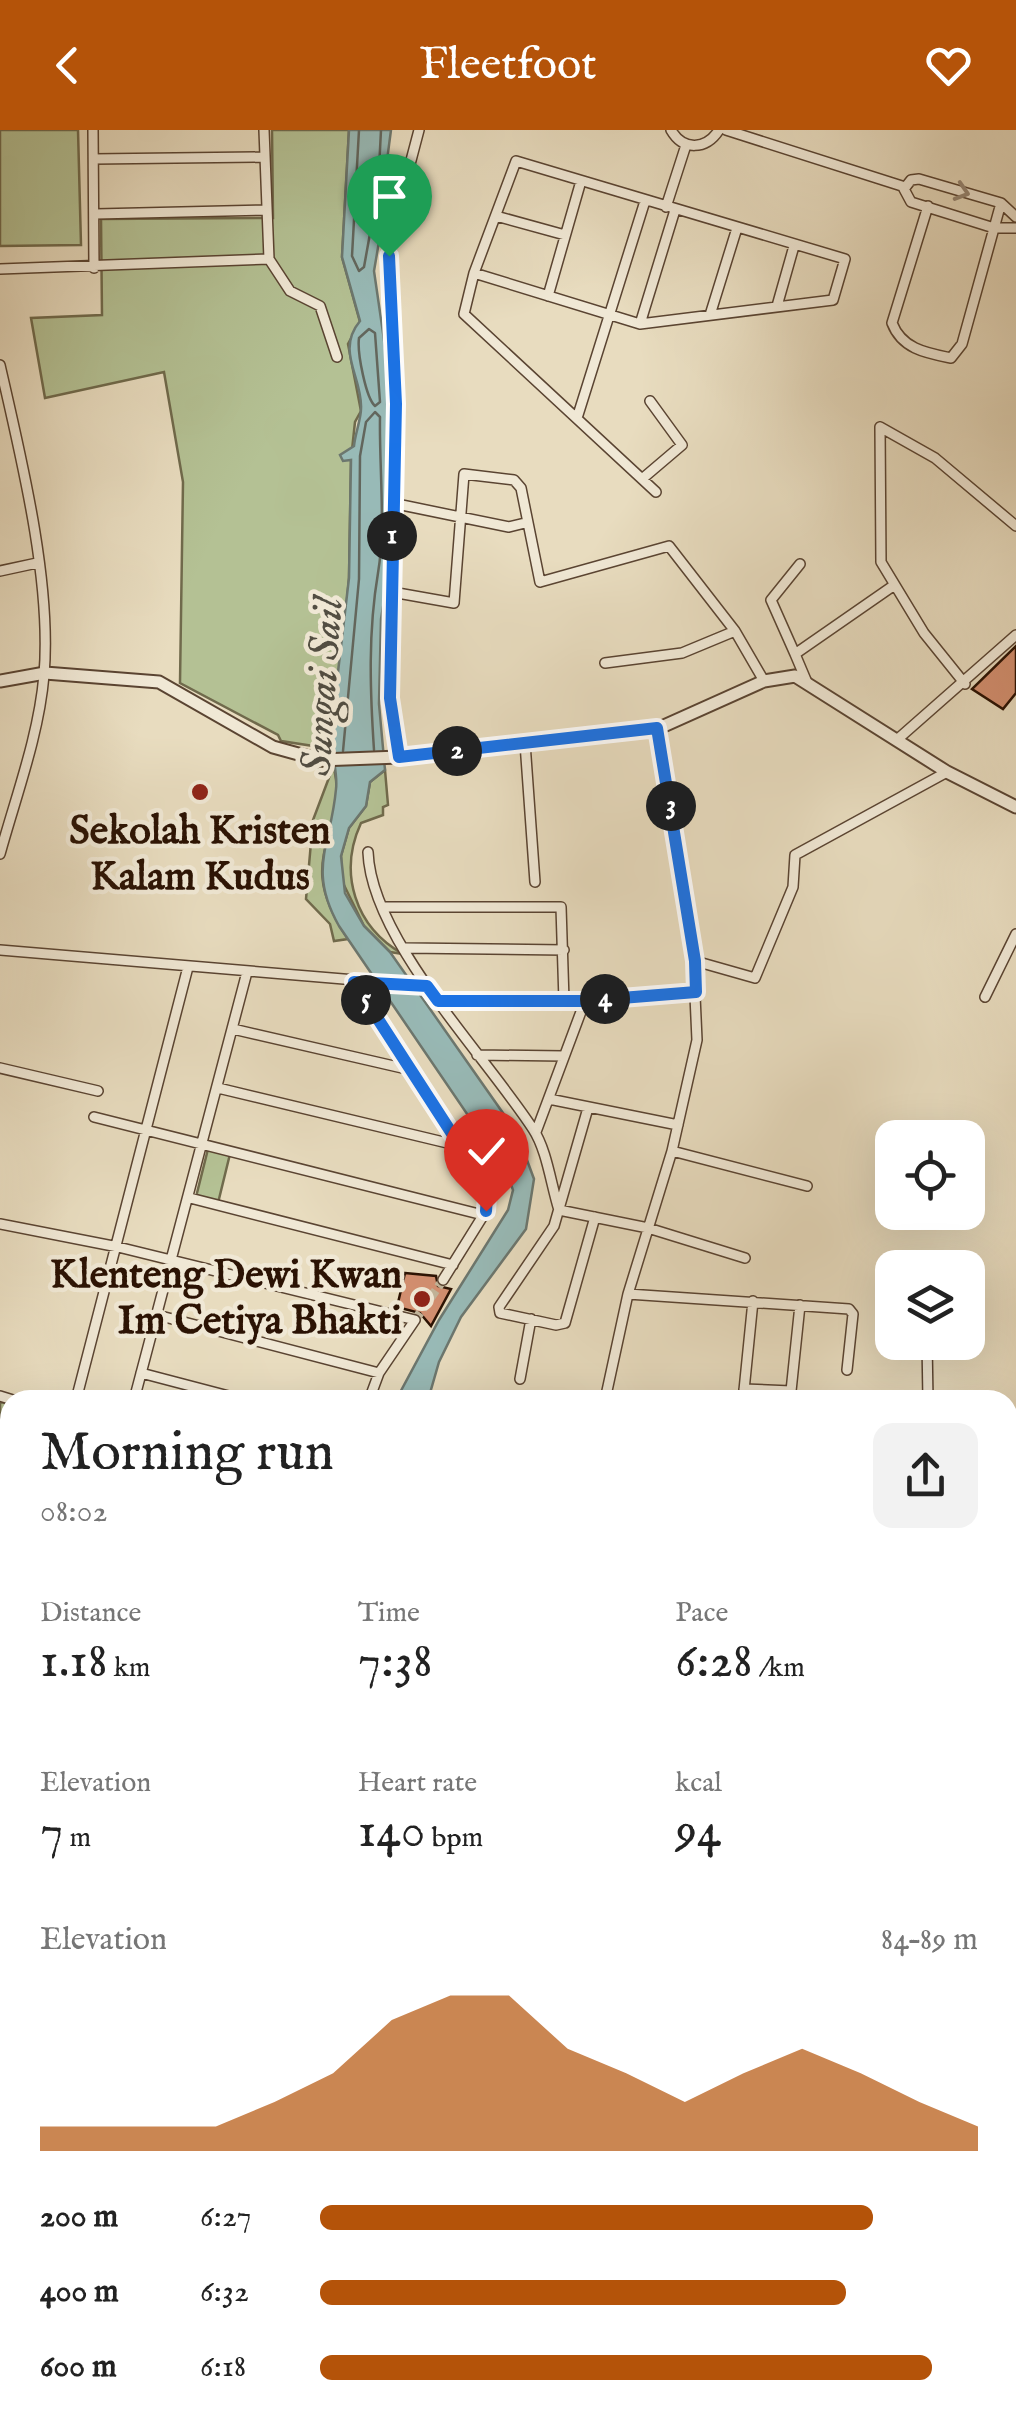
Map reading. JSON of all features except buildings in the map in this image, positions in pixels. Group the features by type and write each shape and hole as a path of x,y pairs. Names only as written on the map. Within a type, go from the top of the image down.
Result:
{"street":[{"path":"93,130 94,268"},
{"path":"264,130 269,259 290,291 320,306 338,357"},
{"path":"394,758 390,698 396,404 389,244 419,130"},
{"path":"670,130 686,145 703,145 723,130 905,187 919,179 1001,203 1016,216"},
{"path":"640,324 686,145"},
{"path":"94,159 266,157"},
{"path":"474,273 640,324 834,300 846,261 516,162 474,273 465,316 578,415 656,492"},
{"path":"548,296 581,181"},
{"path":"905,187 908,200 994,228 1016,228"},
{"path":"578,415 646,201"},
{"path":"928,206 892,322 902,339 920,352 951,358 956,354 1001,203"},
{"path":"96,214 266,210"},
{"path":"496,216 565,236"},
{"path":"710,315 737,228"},
{"path":"776,306 794,246"},
{"path":"0,270 269,259"},
{"path":"0,365 36,563 45,673 0,854"},
{"path":"642,479 682,445 650,401"},
{"path":"965,684 894,586 882,562 880,426 935,458 1016,526"},
{"path":"0,429 14,427"},
{"path":"392,592 454,602 462,478 469,471 519,482 525,524 543,583 669,546 735,632 764,681"},
{"path":"392,503 509,527 525,524"},
{"path":"0,572 36,563"},
{"path":"800,564 772,600 806,680"},
{"path":"795,654 894,586"},
{"path":"605,663 682,653 735,632"},
{"path":"899,738 965,684 1016,635"},
{"path":"0,680 45,673 169,685 273,747 320,760 394,758 657,728 764,681 785,676 806,680 947,772 1016,807"},
{"path":"607,1390 628,1294 672,1151 696,1040 695,961 657,728"},
{"path":"525,743 535,882"},
{"path":"695,961 756,978 793,887 795,856 947,772"},
{"path":"368,852 369,875 382,907 424,986 536,1132 559,1210"},
{"path":"382,907 559,906 564,1001"},
{"path":"985,997 1016,934"},
{"path":"406,948 564,950"},
{"path":"0,950 424,986"},
{"path":"1002,963 1016,968"},
{"path":"79,1390 188,967"},
{"path":"137,1390 247,972"},
{"path":"354,982 460,1146 488,1181 489,1202 443,1280"},
{"path":"438,1001 584,1001 696,992"},
{"path":"536,1132 584,1001"},
{"path":"233,1029 411,1070"},
{"path":"478,1055 564,1056"},
{"path":"0,1068 98,1091"},
{"path":"218,1088 460,1146"},
{"path":"548,1099 678,1124"},
{"path":"588,1108 559,1210 539,1252 499,1307 500,1313 565,1323 596,1218"},
{"path":"94,1116 483,1215"},
{"path":"672,1151 807,1186"},
{"path":"190,1198 453,1266"},
{"path":"559,1210 648,1228 746,1258"},
{"path":"0,1224 118,1247 415,1320 379,1373 373,1390"},
{"path":"628,1294 850,1309 854,1314 847,1370"},
{"path":"744,1390 753,1301"},
{"path":"791,1390 800,1306"},
{"path":"156,1315 379,1373"},
{"path":"520,1378 530,1319"},
{"path":"928,1360 928,1390"},
{"path":"141,1373 206,1390"}],"green space":[{"path":"0,130 78,130 81,245 0,246"},
{"path":"272,130 349,130 342,257 360,322 348,344 361,411 355,422 351,459 349,578 333,749 281,741 278,735 180,683 183,482 164,372 45,398 31,318 102,315 101,219 273,218"},
{"path":"312,766 334,768 335,812 322,866 331,910 348,939 334,941 330,924 306,899 313,820 330,775"},
{"path":"385,770 388,805 383,807 383,815 361,823 354,842 352,879 355,897 373,929 403,954 390,952 364,926 342,881 341,856 349,828 366,806 370,782"},
{"path":"208,1149 230,1154 218,1203 196,1197"}],"water":[{"name":"Sungai Sail","path":"349,130 391,130 386,168 388,189 374,271 390,381 388,576 381,619 379,704 385,770 370,782 366,806 349,828 341,856 345,893 364,926 390,952 517,1133 534,1179 526,1229 461,1317 439,1362 431,1390 401,1390 439,1320 508,1210 513,1190 506,1171 339,926 324,889 324,858 336,783 332,742 336,689 349,578 351,460 343,461 340,455 354,446 361,409 350,354 353,332 360,321 342,257"}],"tunnel":[{"path":"415,1320 443,1280"}],"place":[{"name":"Sekolah Kristen Kalam Kudus","path":"200,792"},
{"name":"Klenteng Dewi Kwan Im Cetiya Bhakti","path":"422,1299"}],"route":[{"path":"389,256 396,404 390,698 399,757 657,728 692,929 696,992 584,1001 438,1001 427,986 354,982 460,1146 488,1181 486,1211"}]}
